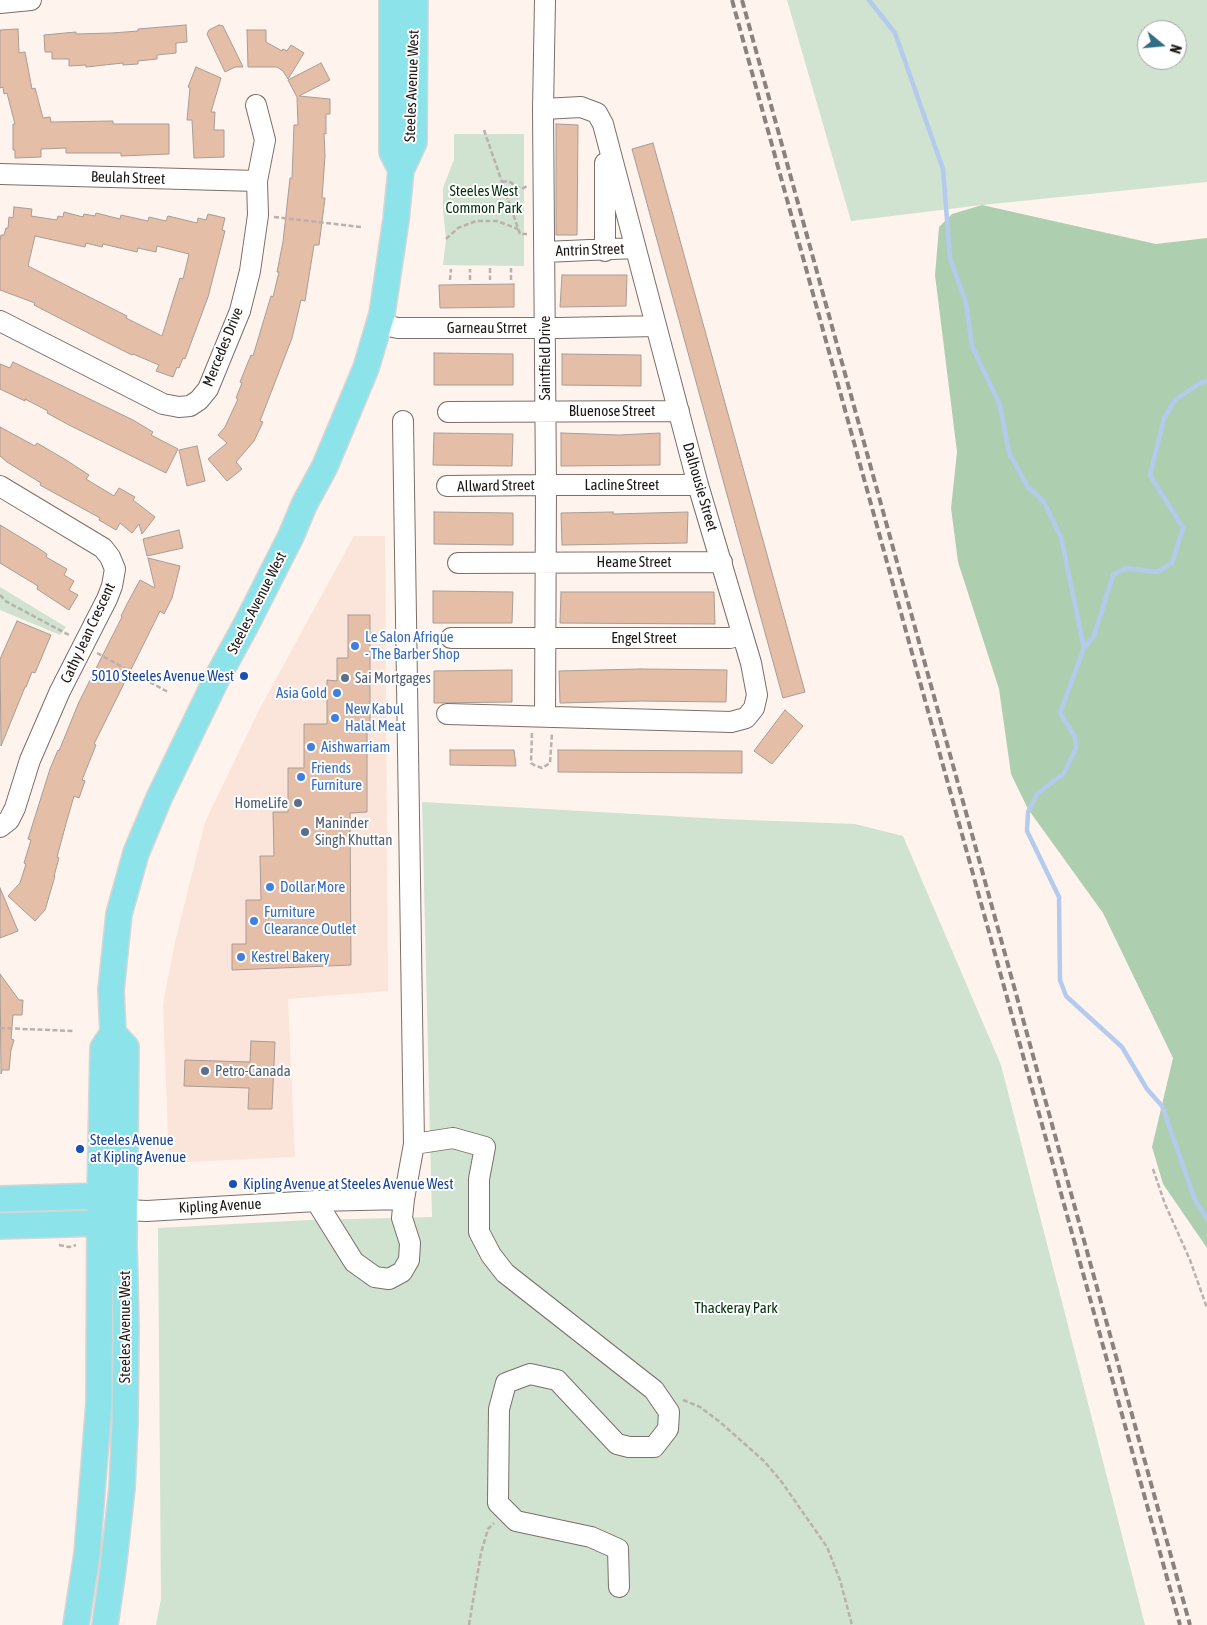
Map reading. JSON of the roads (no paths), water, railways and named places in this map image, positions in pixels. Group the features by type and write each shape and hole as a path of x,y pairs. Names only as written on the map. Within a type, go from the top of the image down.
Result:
{"main road":[{"name":"Steeles Avenue West","path":"392,0 392,152 401,170"},
{"name":"Steeles Avenue West","path":"76,1625 87,1554 99,1402 103,1048 113,1033 111,990 119,914 136,853 159,798 325,466 366,368 382,314 396,220 401,170 414,142 415,0"},
{"name":"Steeles Avenue West","path":"105,1625 121,1497 126,1423 126,1047 113,1033"},
{"path":"0,1199 100,1196"},
{"name":"Kipling Avenue","path":"100,1196 125,1210"},
{"name":"Kipling Avenue","path":"0,1226 100,1223 125,1210"}],"street":[{"path":"0,3 32,0"},
{"name":"Saintfield Drive","path":"543,725 546,638 543,109 545,0"},
{"name":"Mercedes Drive","path":"0,322 163,404 178,407 190,406 199,400 208,389 240,312 250,271 258,215 256,181 265,140 256,105"},
{"name":"Dalhousie Street","path":"543,109 581,107 597,113 603,124 698,485 751,663 757,694 754,708 746,718 730,722 543,725"},
{"path":"605,251 605,161 611,157"},
{"name":"Beulah Street","path":"0,174 256,181"},
{"name":"Antrin Street","path":"545,252 605,251 635,248"},
{"name":"Garneau Strret","path":"379,324 398,328 656,326"},
{"name":"Bluenose Street","path":"448,412 679,411"},
{"path":"316,1201 354,1262 375,1277 389,1279 402,1272 409,1260 410,1243 402,1218 414,1144 403,421"},
{"name":"Lacline Street","path":"546,485 698,485"},
{"name":"Allward Street","path":"447,486 546,485"},
{"name":"Cathy Jean Crescent","path":"0,486 103,548 110,557 114,569 112,586 107,599 60,691 30,760 15,808 8,820 0,826"},
{"name":"Heame Street","path":"458,563 722,562"},
{"name":"Engel Street","path":"451,638 730,638 742,635"},
{"path":"446,714 543,725"},
{"path":"414,1144 453,1138 485,1147 479,1179 479,1232 491,1255 505,1273 654,1390 669,1412 668,1429 654,1447 629,1447 617,1444 557,1380 530,1374 506,1383 499,1408 498,1503 516,1521 591,1537 618,1549 620,1587"},
{"name":"Kipling Avenue","path":"125,1210 148,1211 316,1201 404,1199"}],"waterway":[{"path":"869,0 895,33 943,169 950,258 966,303 972,346 1000,405 1009,453 1028,487 1044,502 1061,537 1084,648 1060,713 1075,737 1076,748 1064,773 1037,794 1028,812 1027,831 1059,897 1060,980 1066,996 1122,1047 1147,1089 1162,1106 1195,1200 1207,1219"},
{"path":"1084,648 1094,636 1113,575 1126,568 1157,572 1172,563 1183,528 1150,475 1164,418 1175,400 1200,383 1207,381"}],"railway":[{"path":"732,0 1180,1625"},
{"path":"742,0 1190,1625"}],"place":[{"name":"Le Salon Afrique - The Barber Shop","path":"355,646"},
{"name":"5010 Steeles Avenue West","path":"244,676"},
{"name":"Sai Mortgages","path":"345,678"},
{"name":"Asia Gold","path":"337,693"},
{"name":"New Kabul Halal Meat","path":"335,718"},
{"name":"Aishwarriam","path":"311,747"},
{"name":"Friends Furniture","path":"301,777"},
{"name":"HomeLife","path":"298,803"},
{"name":"Maninder Singh Khuttan","path":"305,832"},
{"name":"Dollar More","path":"270,887"},
{"name":"Furniture Clearance Outlet","path":"254,921"},
{"name":"Kestrel Bakery","path":"241,957"},
{"name":"Petro-Canada","path":"205,1071"},
{"name":"Steeles Avenue at Kipling Avenue","path":"80,1149"},
{"name":"Kipling Avenue at Steeles Avenue West","path":"233,1184"}],"park label":[{"name":"Steeles West Common Park","path":"484,200"},
{"name":"Thackeray Park","path":"736,1308"}]}
